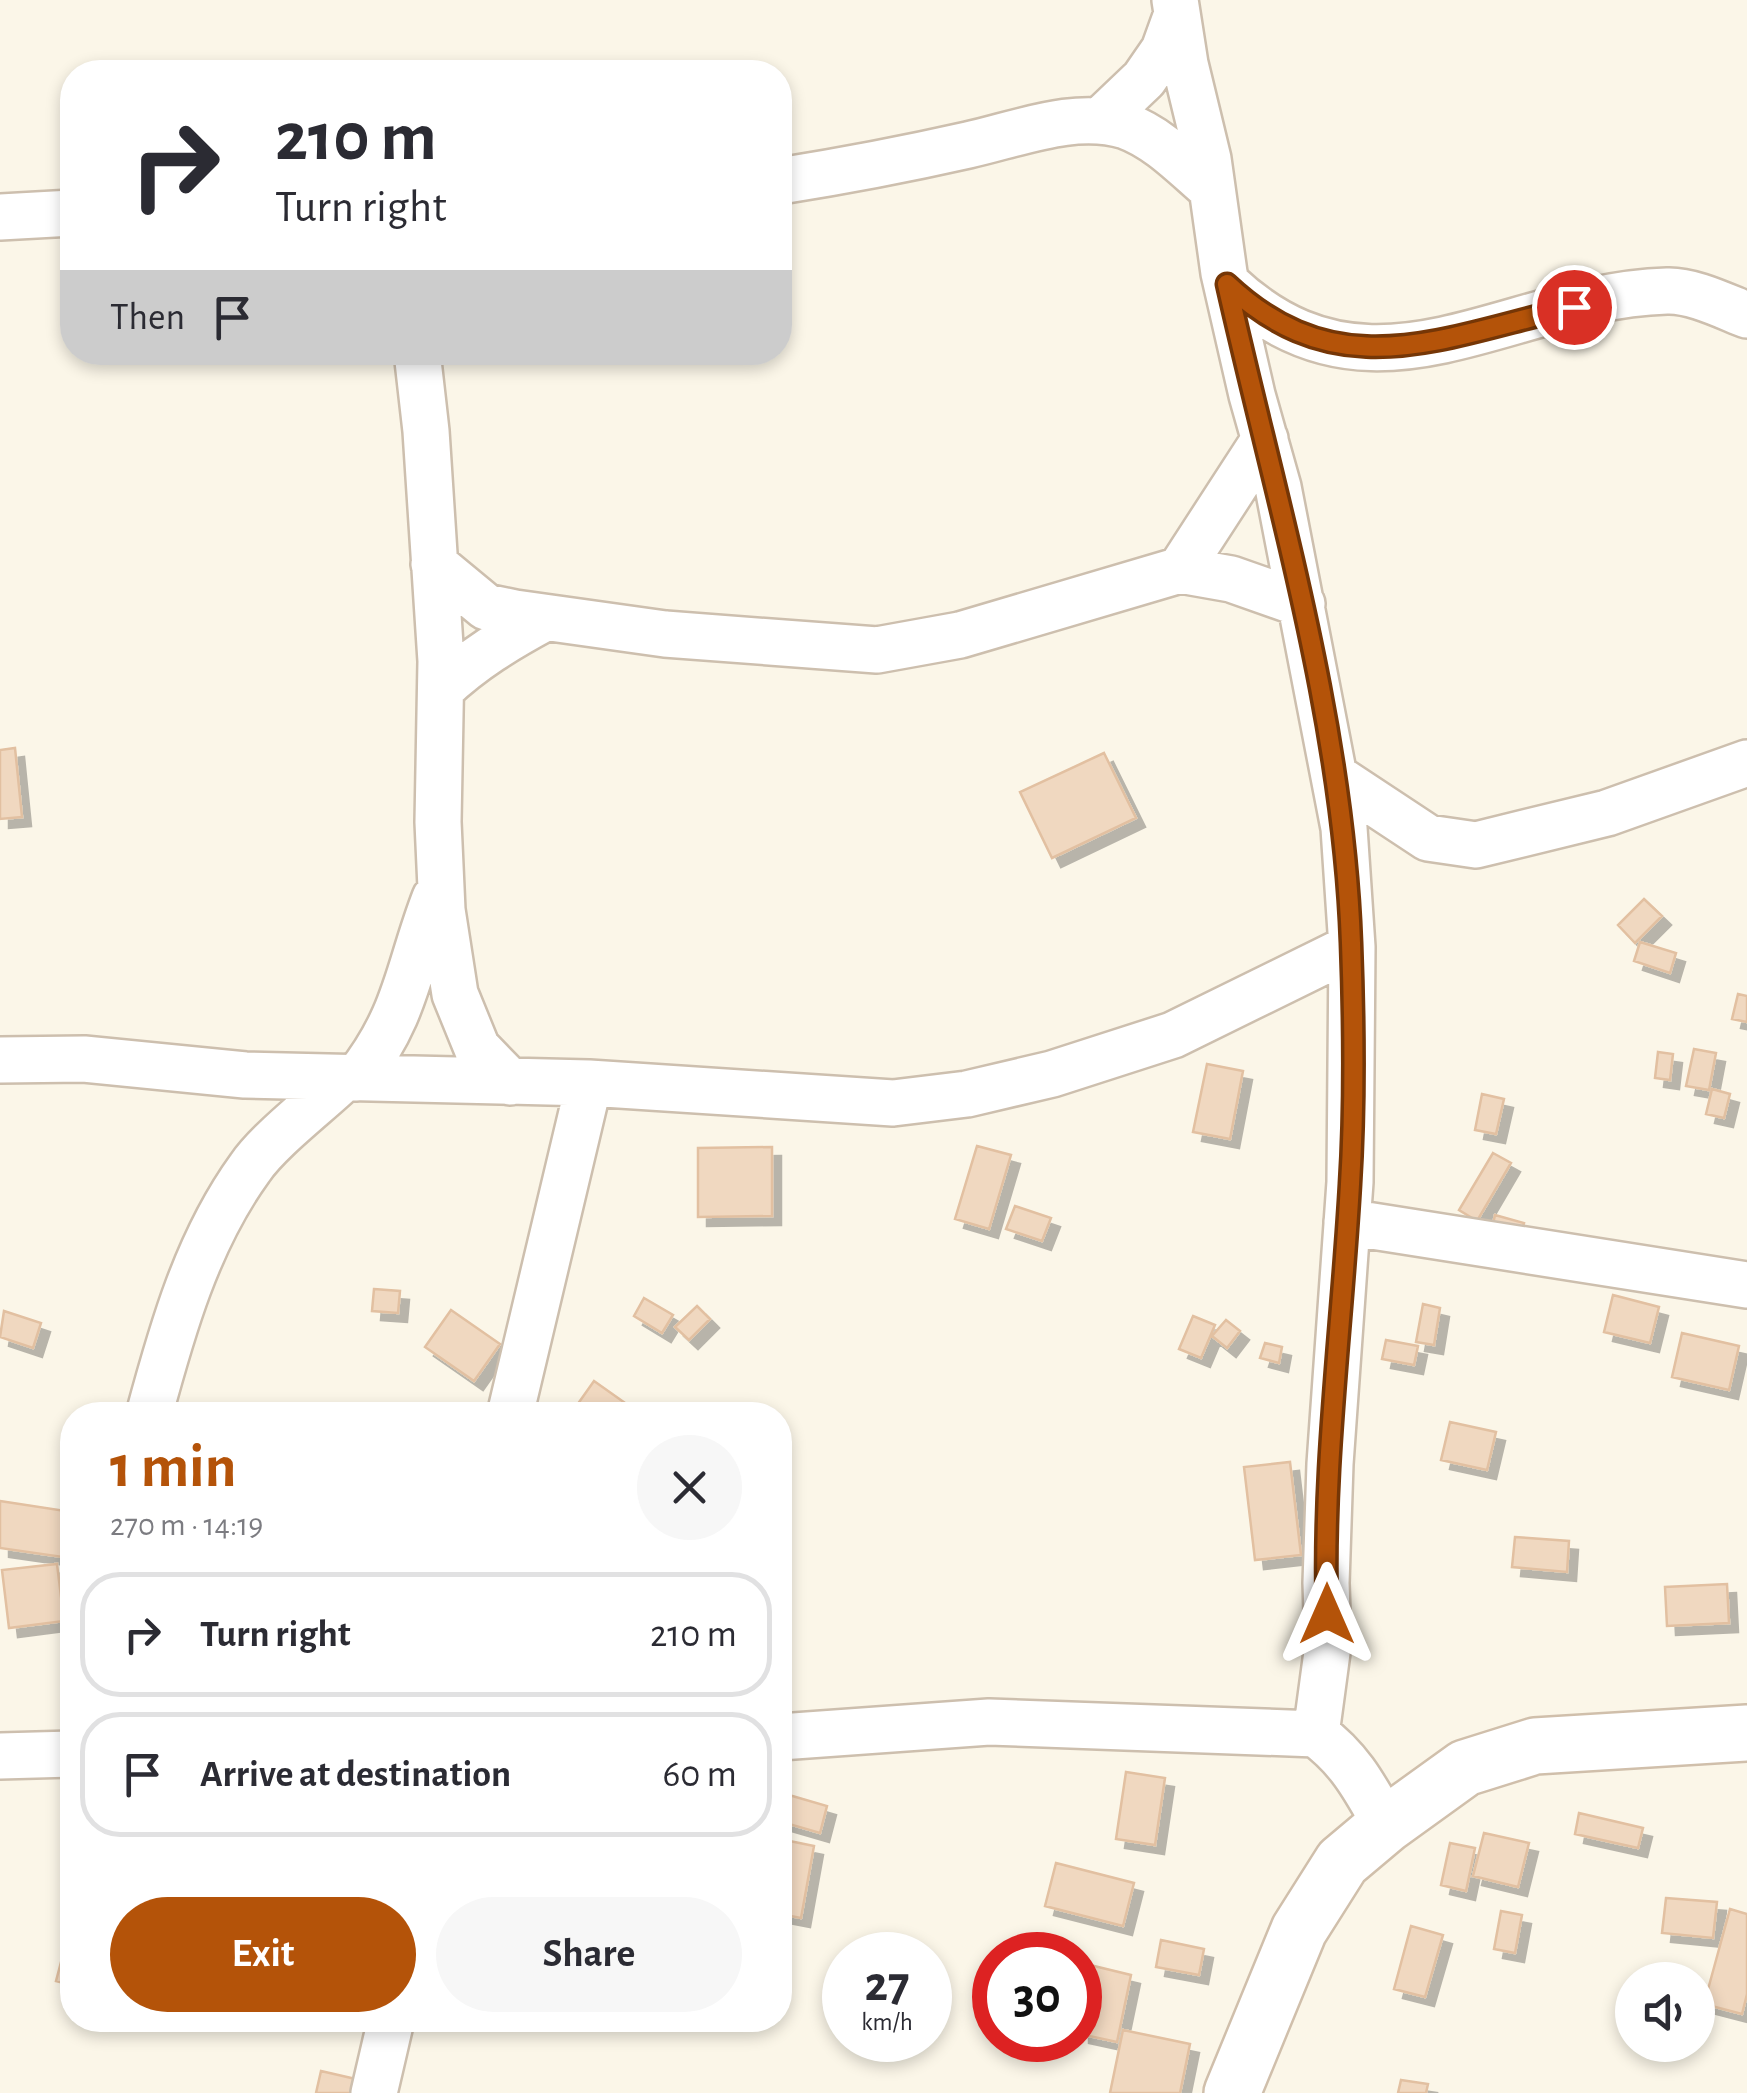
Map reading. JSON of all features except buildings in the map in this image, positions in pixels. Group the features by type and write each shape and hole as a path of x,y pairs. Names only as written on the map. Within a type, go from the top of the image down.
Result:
{"street":[{"path":"1102,120 1144,80 1164,50 1176,7"},
{"path":"1176,7 1227,284 1302,604 1344,828 1352,948 1350,1182 1330,1464 1328,1645 1316,1734"},
{"path":"792,179 966,146 1052,124 1102,120 1129,127 1160,144 1212,189"},
{"path":"0,216 60,214"},
{"path":"1227,284 1254,310 1284,328 1340,345 1380,349 1456,338 1574,307 1670,290 1747,315"},
{"path":"418,365 426,431 440,690 440,882 455,994 477,1048 510,1082"},
{"path":"1180,570 1265,439"},
{"path":"434,564 486,607 545,618 770,644 877,650 960,635 1180,570 1231,579 1302,604"},
{"path":"440,690 498,642 545,618"},
{"path":"1334,776 1428,838 1476,845 1607,813 1747,763"},
{"path":"153,1402 170,1339 202,1253 251,1166 382,1048 396,1020 440,882"},
{"path":"0,1060 84,1059 245,1075 589,1083 893,1104 967,1094 1052,1074 1173,1034 1352,948"},
{"path":"513,1402 589,1083"},
{"path":"1347,1222 1747,1285"},
{"path":"792,1736 989,1722 1316,1734 1340,1752 1386,1825"},
{"path":"1232,2093 1299,1930 1342,1862 1465,1768 1535,1746 1747,1733"},
{"path":"0,1756 60,1754"},
{"path":"374,2093 387,2032"}],"route":[{"path":"1327,1614 1330,1464 1350,1182 1352,948 1344,828 1278,488 1227,284 1254,310 1284,328 1340,345 1380,349 1456,338 1574,307"}]}
